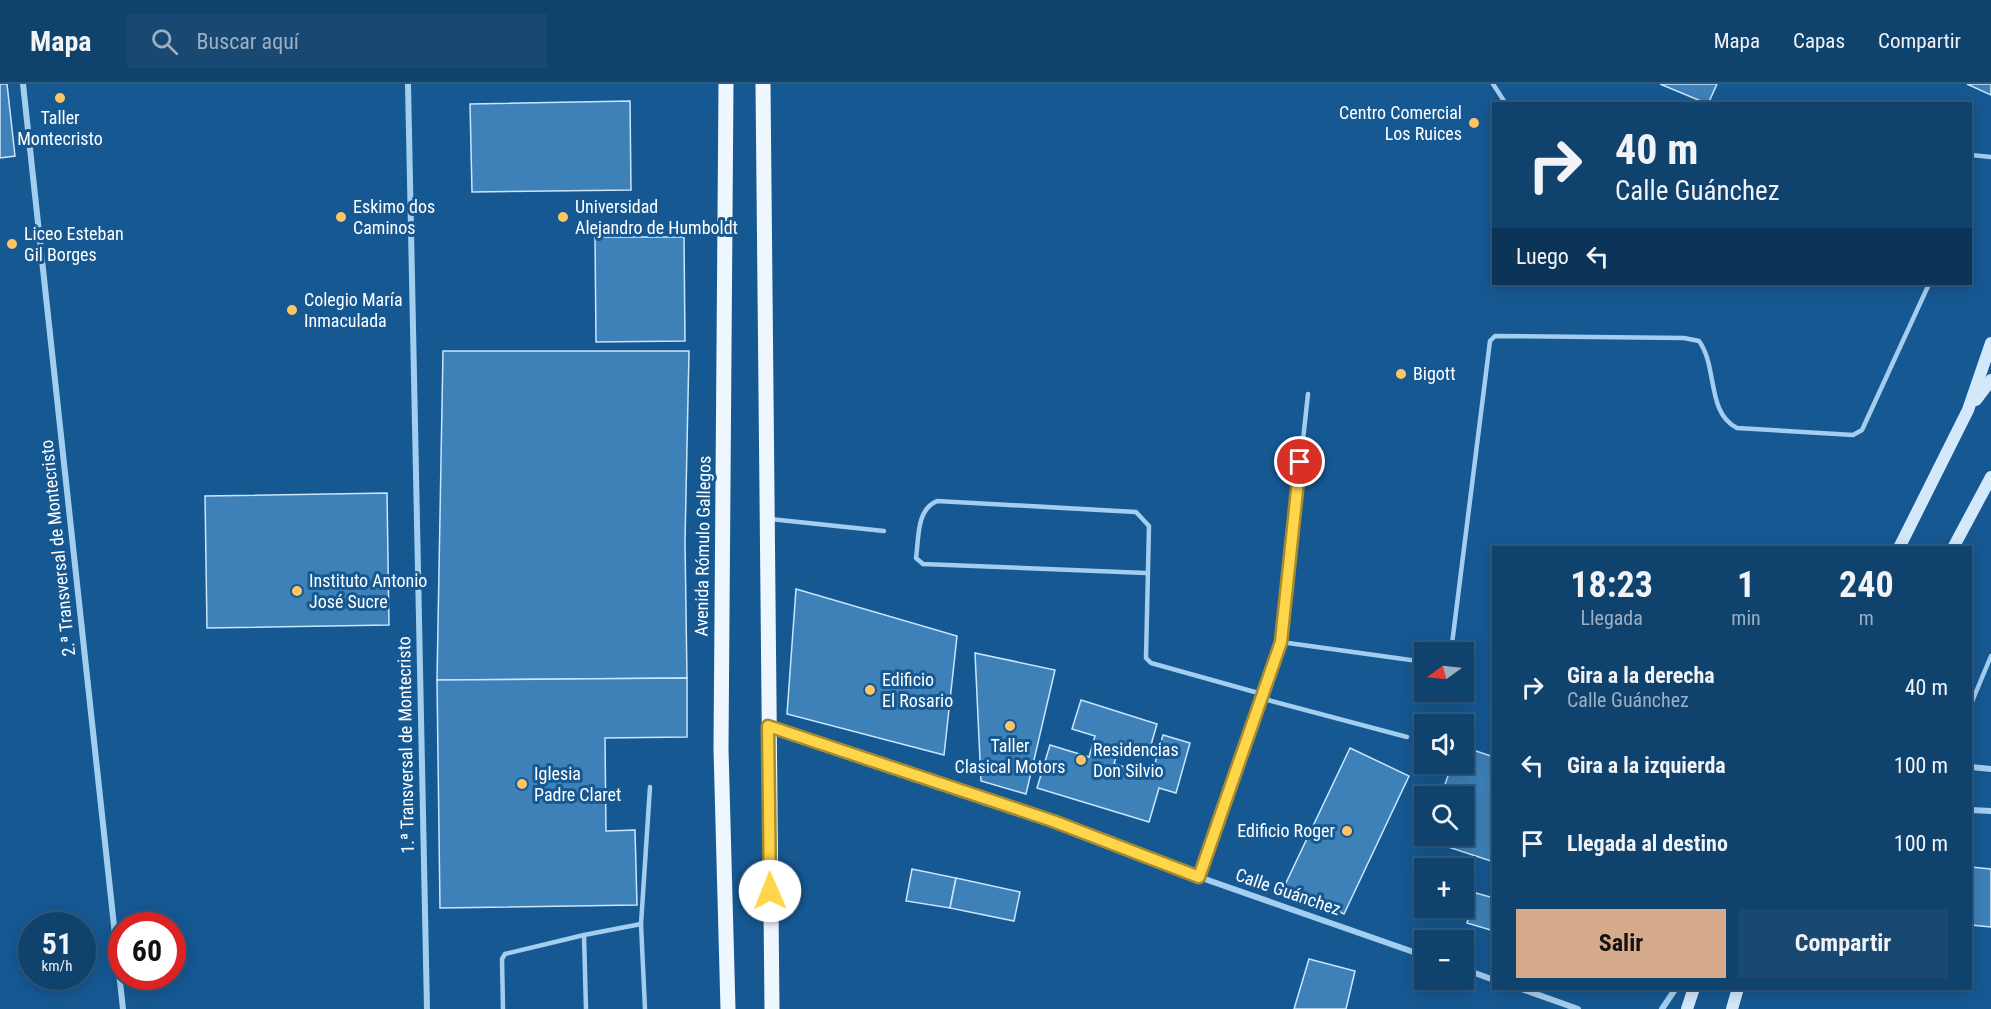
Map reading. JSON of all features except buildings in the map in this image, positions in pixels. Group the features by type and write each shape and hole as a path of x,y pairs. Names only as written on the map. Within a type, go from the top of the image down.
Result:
{"main road":[{"name":"Avenida Rómulo Gallegos","path":"726,84 721,749 728,1009"},
{"path":"763,84 772,1009"},
{"path":"1900,546 1968,410 1991,343"},
{"path":"1968,410 1991,380"},
{"path":"1954,546 1991,477"},
{"path":"1687,1009 1693,990"},
{"path":"1732,1009 1737,990"}],"street":[{"name":"2.ª Transversal de Montecristo","path":"23,84 123,1009"},
{"name":"1.ª Transversal de Montecristo","path":"408,84 427,1009"},
{"name":"Calle Guánchez","path":"768,726 1053,821 1199,877 1414,952"},
{"path":"1972,767 1991,769"},
{"path":"1972,810 1991,811"},
{"path":"1474,973 1492,979"},
{"path":"1526,990 1578,1009"},
{"path":"1662,1009 1675,990"}],"lane":[{"path":"1493,84 1505,102"},
{"path":"1972,155 1991,157"},
{"path":"1452,642 1490,341 1495,336 1624,337 1699,341 1707,352 1719,410 1726,422 1737,428 1853,435 1862,430 1929,285"},
{"path":"1199,877 1281,642 1308,394"},
{"path":"1146,573 923,564 916,558 922,514 928,505 937,501 1136,512 1149,526 1146,573 1146,658 1151,663 1407,737"},
{"path":"766,519 884,531"},
{"path":"1281,642 1414,660"},
{"path":"1972,702 1991,656"},
{"path":"645,1009 641,924 650,787"},
{"path":"503,1009 502,959 505,954 641,924"},
{"path":"584,935 586,1009"}],"place":[{"name":"Taller Montecristo","path":"60,98"},
{"name":"Centro Comercial Los Ruices","path":"1474,123"},
{"name":"Eskimo dos Caminos","path":"341,217"},
{"name":"Universidad Alejandro de Humboldt","path":"563,217"},
{"name":"Liceo Esteban Gil Borges","path":"12,244"},
{"name":"Colegio María Inmaculada","path":"292,310"},
{"name":"Bigott","path":"1401,374"},
{"name":"Instituto Antonio José Sucre","path":"297,591"},
{"name":"Edificio El Rosario","path":"870,690"},
{"name":"Taller Clasical Motors","path":"1010,726"},
{"name":"Residencias Don Silvio","path":"1081,760"},
{"name":"Iglesia Padre Claret","path":"522,784"},
{"name":"Edificio Roger","path":"1347,831"}],"route":[{"path":"770,891 768,726 1053,821 1199,877 1281,642 1300,462"}]}
